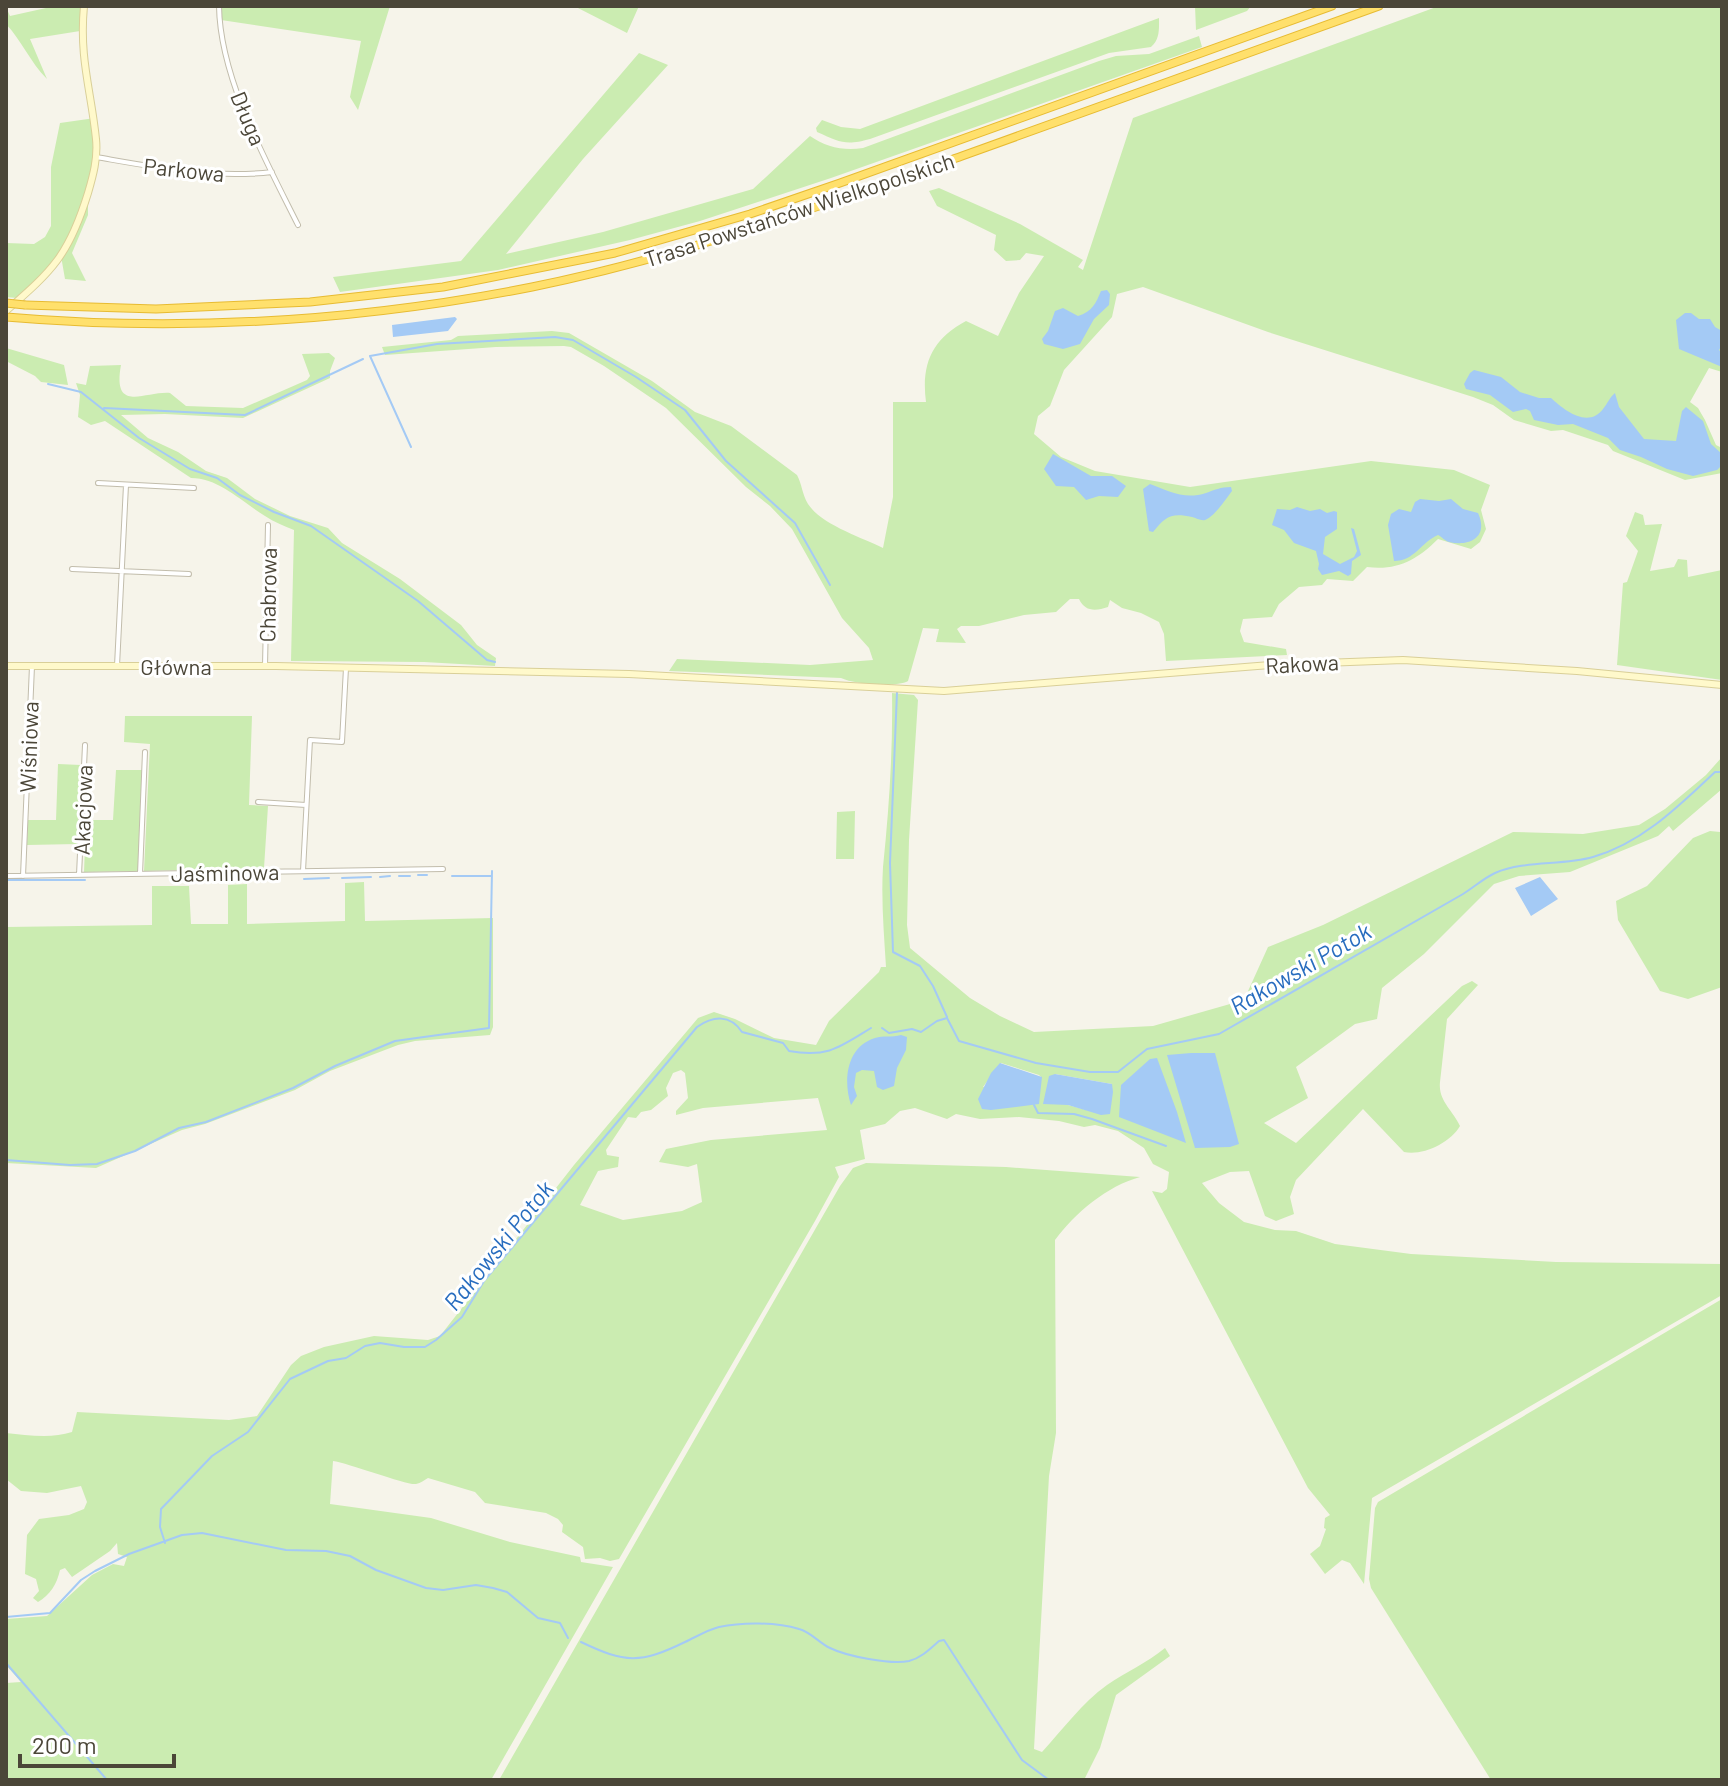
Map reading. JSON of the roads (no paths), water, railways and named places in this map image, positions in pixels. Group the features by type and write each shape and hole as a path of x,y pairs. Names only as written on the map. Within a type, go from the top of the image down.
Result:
{"highway":[{"name":"Trasa Powstańców Wielkopolskich","path":"6,303 156,309 310,302 443,287 615,253 750,214 840,183 1332,6"},
{"name":"Trasa Powstańców Wielkopolskich","path":"8,315 152,323 309,318 447,302 604,270 756,228 1379,6"}],"street":[{"path":"8,315 67,249 81,215 96,157 82,53 84,6"},
{"name":"Długa","path":"219,6 226,61 272,172 298,225"},
{"name":"Parkowa","path":"96,157 201,173 249,175 272,172"},
{"path":"98,483 194,488"},
{"path":"117,666 126,485"},
{"name":"Chabrowa","path":"265,666 268,525"},
{"path":"72,569 189,574"},
{"name":"Rakowa","path":"346,667 629,674 962,691 1270,665 1390,660 1571,671 1722,685"},
{"name":"Główna","path":"6,666 346,667"},
{"name":"Wiśniowa","path":"23,876 32,666"},
{"path":"303,871 310,740 342,742 346,667"},
{"name":"Akacjowa","path":"79,875 85,745"},
{"path":"140,874 145,752"},
{"path":"258,802 306,805"},
{"name":"Jaśminowa","path":"6,876 443,869"}],"water":[{"path":"1107,290 1110,294 1109,305 1094,319 1080,344 1063,349 1044,344 1042,339 1055,311 1063,308 1078,316 1083,314 1093,306 1101,291"},
{"path":"1685,313 1699,319 1710,319 1722,331 1719,350 1722,353 1722,367 1679,349 1676,320"},
{"path":"457,319 448,331 393,337 392,325"},
{"path":"1474,370 1501,377 1520,392 1551,398 1576,416 1597,415 1615,393 1619,407 1644,439 1676,441 1682,411 1686,407 1703,421 1711,444 1722,454 1722,465 1717,470 1693,476 1620,450 1608,438 1573,424 1558,425 1534,420 1526,409 1513,412 1490,395 1466,389 1464,384"},
{"path":"1053,454 1091,476 1112,476 1126,486 1118,497 1099,496 1086,500 1074,487 1056,486 1044,469"},
{"path":"1150,484 1184,495 1198,495 1227,487 1231,487 1232,491 1205,520 1174,516 1165,519 1153,532 1149,531 1143,489"},
{"path":"1420,499 1451,499 1463,509 1478,513 1481,521 1479,534 1464,543 1448,541 1438,535 1413,555 1394,561 1388,525 1391,514 1399,509 1411,512 1415,502"},
{"path":"1297,507 1337,512 1337,529 1325,537 1323,554 1340,564 1354,557 1357,551 1351,528 1354,529 1361,555 1352,561 1351,574 1348,576 1339,571 1322,575 1318,569 1316,551 1294,543 1284,530 1272,525 1277,509"},
{"path":"1540,877 1558,899 1531,916 1515,888"},
{"path":"907,1037 906,1050 897,1068 894,1086 883,1090 877,1087 874,1071 862,1070 856,1073 854,1087 857,1096 851,1105 847,1076 858,1049 875,1038"},
{"path":"1215,1053 1239,1144 1195,1148 1167,1055"},
{"path":"1157,1058 1186,1143 1119,1117 1121,1085 1150,1059"},
{"path":"1000,1063 1042,1077 1039,1104 982,1109 978,1099 991,1073"},
{"path":"1055,1074 1112,1084 1110,1114 1101,1115 1068,1105 1043,1104 1049,1076"}],"waterway":[{"path":"411,447 370,356 437,344 555,337 573,340 685,410 726,461 795,523 830,585"},
{"path":"104,408 245,415 363,359"},
{"path":"48,384 81,392 139,438 190,469 217,478 240,495 311,526 418,601 487,660 495,662"},
{"path":"897,692 890,863 893,952 920,966 947,1017"},
{"name":"Rakowski Potok","path":"882,1028 889,1033 912,1029 921,1032 947,1018 959,1041 1036,1063 1090,1072 1118,1072 1147,1049 1219,1034 1495,873 1518,866 1593,857 1628,843 1659,822 1715,772 1722,772"},
{"path":"6,1160 97,1164 135,1151 179,1128 206,1122 293,1088 335,1066 395,1041 489,1028 492,871"},
{"path":"418,875 427,875"},
{"path":"380,877 390,876"},
{"path":"399,876 410,876"},
{"path":"452,876 491,876"},
{"path":"342,878 371,877"},
{"path":"304,879 329,878"},
{"path":"6,880 85,880"},
{"name":"Rakowski Potok","path":"165,1543 160,1527 161,1509 212,1456 248,1432 290,1379 328,1361 346,1358 365,1346 380,1343 425,1347 462,1317 484,1281 697,1027 715,1019 727,1020 742,1032 783,1043 789,1051 802,1053 833,1049 871,1028"},
{"path":"1034,1105 1038,1113 1074,1114 1166,1146"},
{"name":"Rakowski Potok","path":"6,1617 50,1613 81,1580 95,1571 129,1554 182,1535 202,1533 286,1550 326,1551 350,1556 376,1570 426,1588 443,1590 476,1585 507,1592 538,1618 560,1623 568,1638"},
{"path":"581,1642 621,1657 644,1657 719,1627 770,1624 803,1630 826,1646 847,1654 901,1662 917,1658 944,1640 1022,1760 1049,1780"},
{"path":"6,1663 107,1780"}]}
